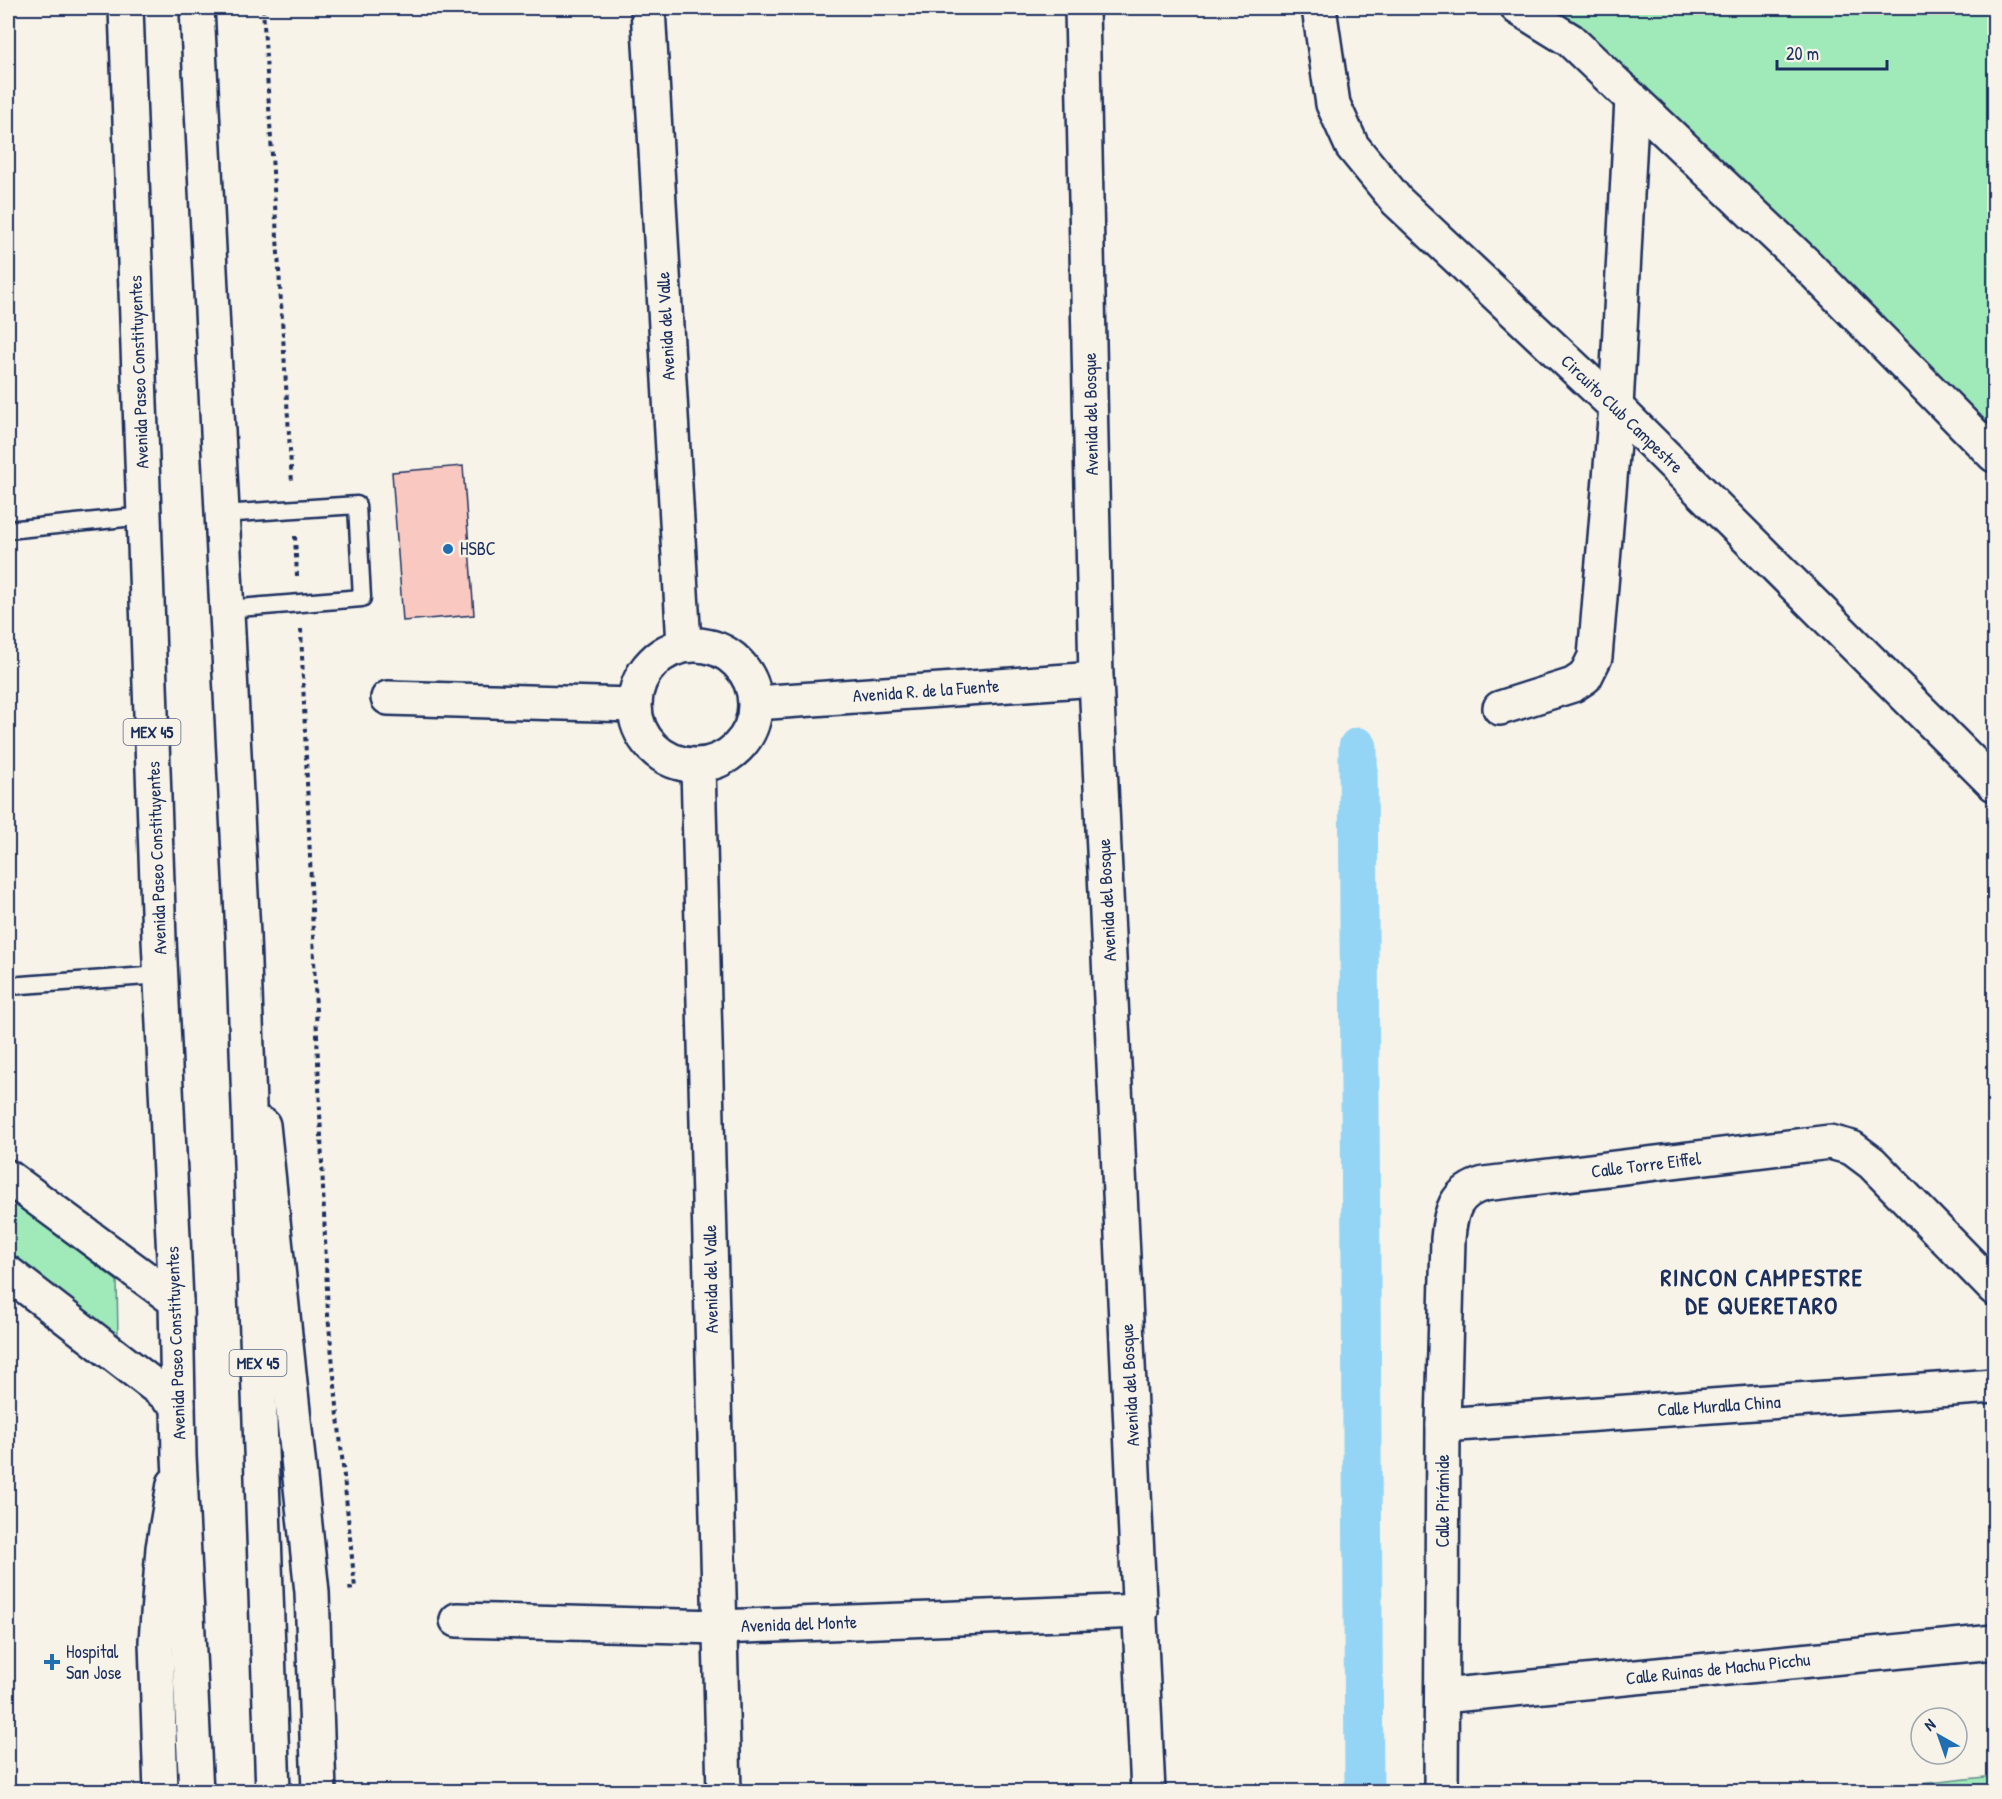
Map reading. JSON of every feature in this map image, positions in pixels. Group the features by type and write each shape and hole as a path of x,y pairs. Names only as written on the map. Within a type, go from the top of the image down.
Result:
{"main road":[{"name":"Avenida Paseo Constituyentes","path":"126,8 161,975 177,1301 179,1456 196,1791"},
{"name":"MEX 45","path":"197,8 243,935 273,1791"},
{"name":"Avenida del Valle","path":"648,8 684,645"},
{"name":"Avenida del Bosque","path":"1082,8 1096,679 1148,1791"},
{"name":"Circuito Club Campestre","path":"1319,8 1334,104 1352,146 1397,201 1616,407 1995,784"},
{"path":"1518,8 1570,40 1806,264 1995,454"},
{"path":"1500,708 1573,685 1585,677 1595,657 1616,407 1632,99"},
{"path":"684,645 717,647 738,660 751,680 756,703 752,726 739,746 720,759 698,766 673,762 652,748 639,728 634,705 638,682 651,662 671,648 684,645"},
{"name":"Avenida R. de la Fuente","path":"756,703 1096,679"},
{"path":"388,698 634,705"},
{"name":"Avenida del Valle","path":"698,766 724,1791"},
{"path":"243,935 312,1592 319,1791"},
{"name":"Calle Torre Eiffel","path":"1451,1210 1462,1194 1484,1184 1830,1142 1852,1148 1872,1163 1995,1288"},
{"path":"8,1177 177,1301"},
{"name":"Calle Pirámide","path":"1441,1791 1443,1425 1451,1210"},
{"path":"8,1273 178,1404"},
{"name":"Calle Muralla China","path":"1443,1425 1995,1386"},
{"name":"Avenida Paseo Constituyentes","path":"161,1791 156,1641 163,1548 179,1456"},
{"name":"Avenida del Monte","path":"457,1620 719,1627 1141,1611"},
{"name":"Calle Ruinas de Machu Picchu","path":"1442,1696 1995,1642"}],"lane":[{"path":"222,514 357,506 362,598 227,609"},
{"path":"8,530 144,516"},
{"path":"8,986 161,975"}],"path":[{"path":"263,8 299,604 322,1116 328,1315 355,1588 312,1592"}],"green space":[{"path":"1552,8 1994,8 1994,436 1813,249"},
{"path":"8,1198 117,1281 118,1337 8,1253"},
{"path":"1994,1776 1994,1791 1854,1791"}],"building":[{"path":"463,466 474,615 403,621 392,472"}],"waterway":[{"path":"1358,747 1364,1792"}],"place":[{"name":"HSBC","path":"448,549"},
{"name":"Hospital San Jose","path":"52,1662"}],"district":[{"name":"RINCON CAMPESTRE DE QUERETARO","path":"1762,1292"}]}
